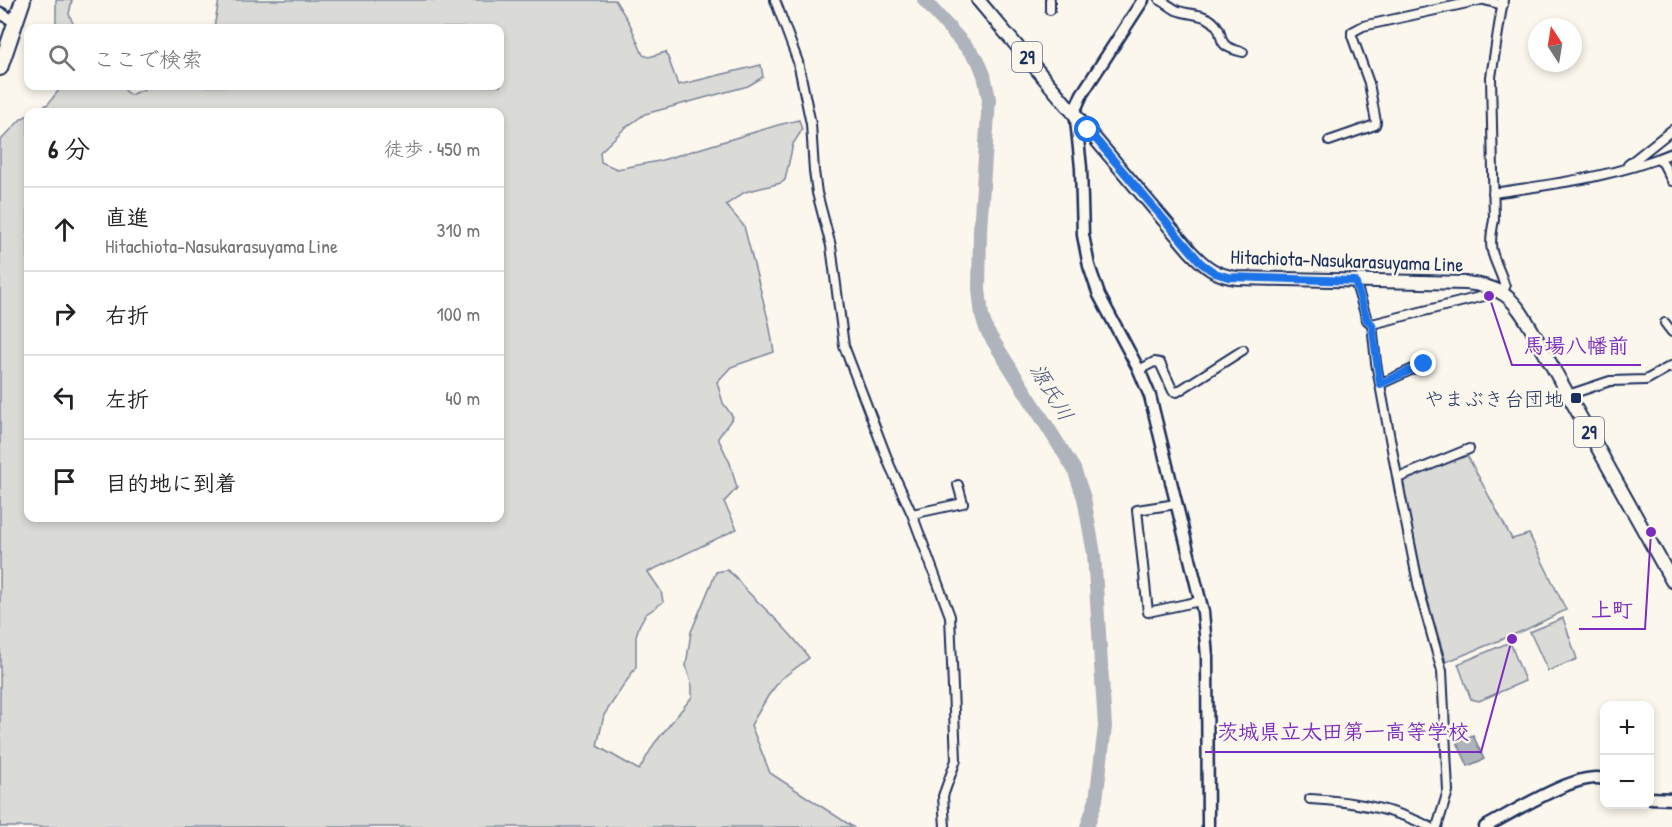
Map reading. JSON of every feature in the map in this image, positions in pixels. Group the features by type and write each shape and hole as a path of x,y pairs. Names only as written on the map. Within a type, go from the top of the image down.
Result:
{"highway":[{"path":"0,68 23,0"}],"main road":[{"name":"Hitachiota-Nasukarasuyama Line","path":"978,0 1190,251 1215,273 1237,278 1466,283 1501,291"},
{"name":"29","path":"1501,291 1519,308 1672,581"}],"street":[{"path":"775,0 798,62 812,124 817,193 831,246 844,346 890,466 912,514 950,616 956,760 943,796 945,827"},
{"path":"1050,0 1050,10"},
{"path":"1143,0 1078,102 1075,115 1082,168 1083,236 1089,266 1099,295 1139,370 1150,396 1200,601 1207,656 1208,827"},
{"path":"1160,0 1177,10 1211,20 1216,24 1224,45 1228,49 1243,52"},
{"path":"1329,141 1375,125 1376,122 1369,82 1352,32 1363,26 1483,0 1503,3 1491,77 1494,220 1490,240 1491,254 1505,287 1501,291 1484,296 1372,324"},
{"path":"0,14 14,21"},
{"path":"1624,168 1672,130"},
{"path":"1493,193 1579,181 1672,153"},
{"path":"1657,159 1663,163 1672,181"},
{"path":"1355,281 1367,320 1372,324 1380,384 1420,593 1442,671 1448,791 1437,827"},
{"path":"1665,323 1672,332"},
{"path":"1139,370 1154,362 1160,363 1173,391 1177,392 1243,350"},
{"path":"1380,384 1424,364"},
{"path":"1568,394 1610,381 1646,380 1671,366 1672,368"},
{"path":"1398,478 1469,449"},
{"path":"912,514 963,503 958,484"},
{"path":"1176,504 1137,510 1148,612 1200,601"},
{"path":"1485,827 1568,784 1586,778 1600,778"},
{"path":"1654,798 1672,799"},
{"path":"1310,800 1346,801 1387,811 1430,827"}],"shaded area":[{"path":"56,0 72,0 69,14 73,24 56,24"},
{"path":"219,0 615,0 630,24 643,55 649,57 666,52 678,85 761,65 763,77 748,86 645,114 625,128 600,152 601,162 617,169 659,161 799,120 802,130 793,144 785,180 745,192 726,205 744,226 769,323 774,352 731,367 717,382 723,403 733,417 718,438 730,463 737,488 724,502 737,529 648,572 661,591 663,602 645,615 639,626 636,636 636,667 604,715 597,746 639,770 654,744 692,697 692,686 686,666 691,632 716,572 727,570 787,631 809,658 781,679 751,725 770,773 853,827 0,827 0,141 21,119 24,117 24,522 504,522 504,108 40,108 48,104 59,90 125,90 130,95 142,90 504,90 504,24 215,24"},
{"path":"1467,455 1512,539 1529,534 1566,610 1525,630 1446,662 1425,591 1402,481"},
{"path":"1563,618 1577,659 1548,671 1530,632"},
{"path":"1510,642 1525,681 1479,701 1471,699 1458,664"},
{"path":"1473,735 1484,759 1468,766 1457,742"}],"waterway":[{"name":"源氏川","path":"924,0 978,60 989,99 980,230 979,289 982,316 987,331 1074,469 1084,498 1094,554 1105,727 1096,800 1087,827"}],"place":[{"name":"馬場八幡前","path":"1489,296"},
{"name":"やまぶき台団地","path":"1576,398"},
{"name":"上町","path":"1651,532"},
{"name":"茨城県立太田第一高等学校","path":"1512,639"}],"route":[{"path":"1088,130 1190,251 1210,270 1228,277 1355,281 1367,320 1372,324 1380,384 1424,364"}]}
